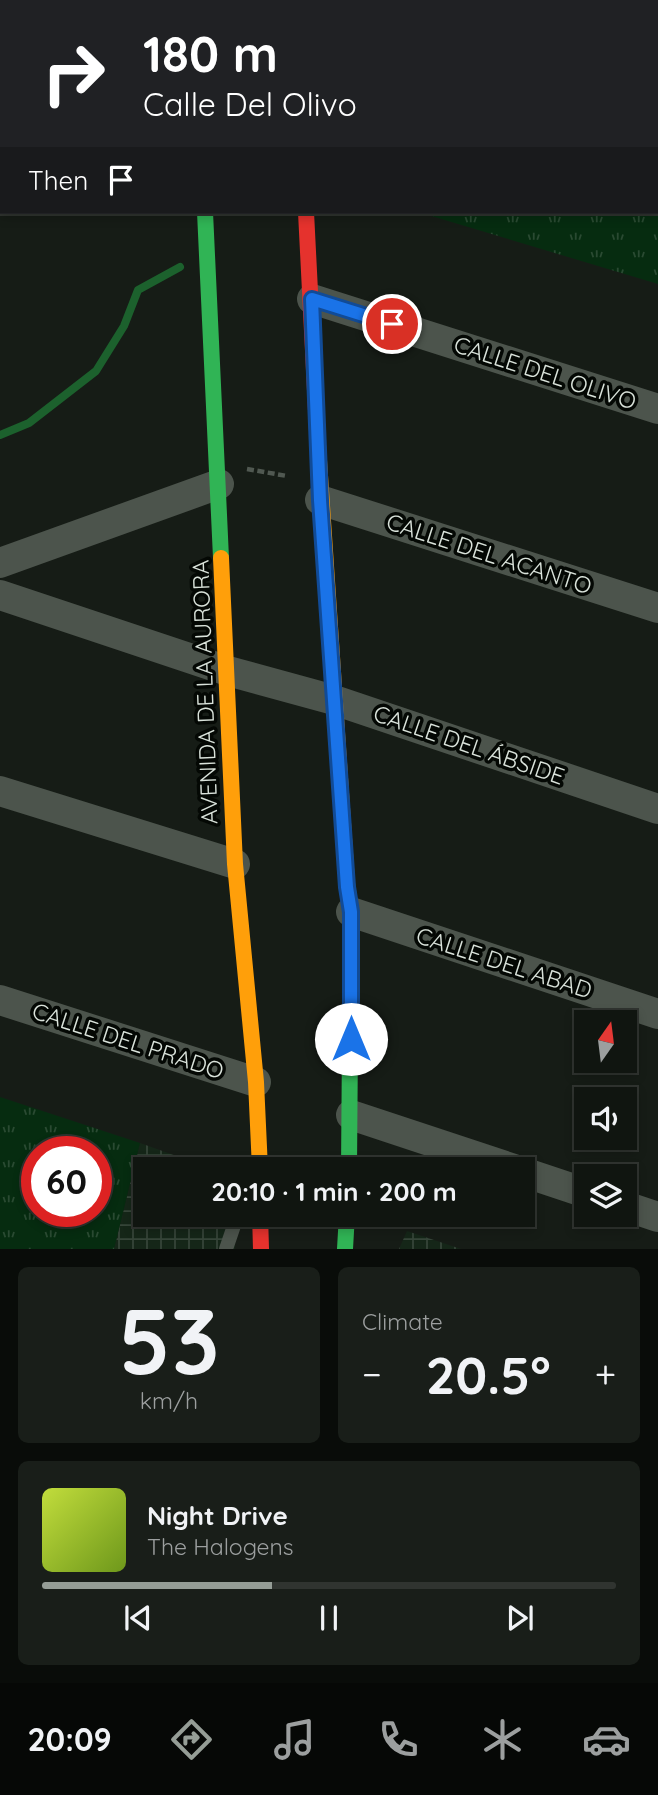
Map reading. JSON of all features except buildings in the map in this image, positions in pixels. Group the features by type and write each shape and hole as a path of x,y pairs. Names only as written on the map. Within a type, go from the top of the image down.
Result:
{"main road":[{"name":"AVENIDA DE LA AURORA","path":"205,214 235,864 256,1082 258,1157"},
{"path":"306,214 320,491 347,887 351,912 349,1157"},
{"path":"260,1227 261,1249"},
{"path":"345,1249 346,1227"}],"street":[{"name":"CALLE DEL OLIVO","path":"312,299 658,408"},
{"path":"0,563 219,474"},
{"name":"CALLE DEL ACANTO","path":"320,491 658,608"},
{"name":"CALLE DEL ÁBSIDE","path":"0,595 228,671 334,700 658,809"},
{"path":"0,791 235,864"},
{"name":"CALLE DEL ABAD","path":"351,912 658,1014"},
{"name":"CALLE DEL PRADO","path":"0,1000 256,1082"},
{"path":"351,1115 478,1157"},
{"path":"535,1176 574,1189"},
{"path":"637,1210 658,1217"}],"lane":[{"path":"226,1249 234,1227"}],"path":[{"path":"219,474 320,491"}],"shaded area":[{"path":"140,1143 179,1157 137,1157"},
{"path":"133,1172 133,1227 236,1227 235,1249 114,1249"},
{"path":"407,1231 461,1249 399,1249"}],"green space":[{"path":"425,214 658,214 658,284"},
{"path":"0,1097 140,1143 137,1157 133,1157 133,1172 114,1249 0,1249"}],"waterway":[{"path":"0,435 29,423 96,371 124,326 138,290 180,267"}],"traffic: fast":[{"path":"205,214 221,558"},
{"path":"347,883 351,912 349,1157"},
{"path":"345,1249 346,1227"}],"traffic: slow":[{"path":"317,430 347,883"},
{"path":"221,558 235,864 256,1082 259,1157"}],"traffic: jam":[{"path":"306,214 317,430"},
{"path":"260,1227 261,1249"}],"route":[{"path":"351,1039 351,912 347,887 320,500 312,299 392,324"}]}
